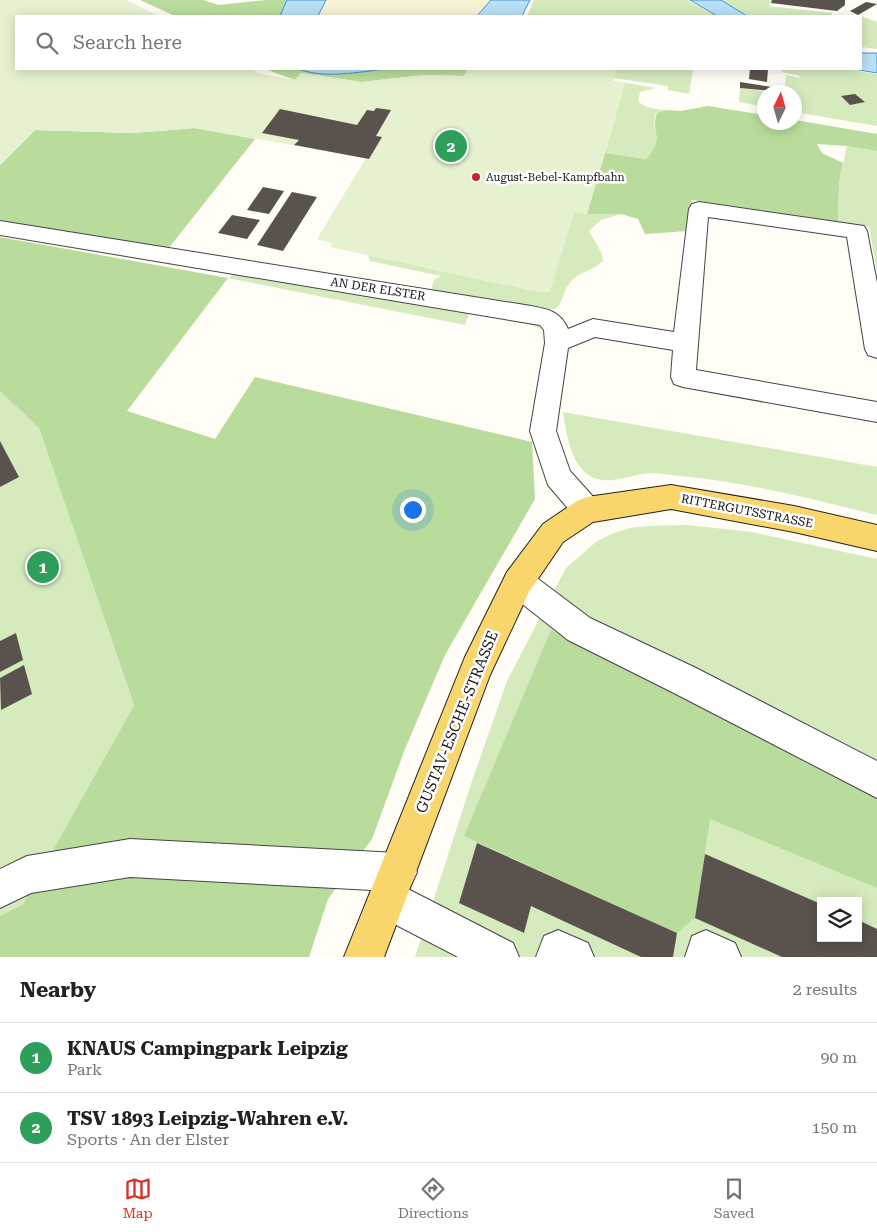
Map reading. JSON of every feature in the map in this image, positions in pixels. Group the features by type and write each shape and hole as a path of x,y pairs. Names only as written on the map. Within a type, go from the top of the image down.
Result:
{"main road":[{"name":"RITTERGUTSSTRASSE","path":"587,510 671,497 794,519 877,538"},
{"name":"GUSTAV-ESCHE-STRASSE","path":"364,957 476,668 518,582 553,533 587,510"}],"street":[{"path":"877,348 857,231 700,209 682,377 877,412"},
{"name":"AN DER ELSTER","path":"0,228 531,314 550,320 558,329 558,343 544,431 558,477 587,510"},
{"path":"558,343 593,328 685,343"},
{"path":"518,582 579,629 877,780"},
{"path":"0,889 27,875 130,858 392,885 499,957"},
{"path":"556,957 558,950 574,957"},
{"path":"705,957 706,950 721,957"}],"shaded area":[{"path":"326,0 491,0 478,15 318,15"}],"green space":[{"path":"0,0 126,0 156,15 15,15 15,70 254,70 257,73 295,80 301,73 362,82 425,75 464,76 467,70 616,70 613,81 625,83 587,214 574,213 550,292 539,292 330,247 332,243 317,239 366,158 195,128 133,133 35,130 0,165"},
{"path":"140,0 203,0 219,5 266,0 287,0 280,15 173,15"},
{"path":"534,0 687,0 714,15 527,15"},
{"path":"722,0 772,0 769,6 832,13 832,15 745,15"},
{"path":"862,16 877,22 877,49 862,47"},
{"path":"268,70 308,70 344,74 377,70 467,70 464,76 425,75 362,82 301,73 295,80"},
{"path":"475,70 693,70 689,94 668,90 668,86 614,78 613,81 656,88 640,92 638,101 648,107 666,110 656,113 655,145 646,159 605,153 623,90"},
{"path":"782,70 853,70 877,74 877,126 802,113 802,85 785,85 786,75 799,78 800,76 782,72"},
{"path":"740,88 757,90 757,106 739,102"},
{"path":"708,106 757,114 757,130 802,130 802,121 877,134 877,151 817,144 822,153 843,163 839,181 838,222 692,200 688,231 645,234 638,219 621,214 587,214 605,153 646,159 655,145 655,120 657,113 666,110 681,111"},
{"path":"195,128 255,139 168,249 0,220 0,165 35,130 133,133"},
{"path":"847,146 877,151 877,271 869,227 838,222 839,181"},
{"path":"574,213 621,214 601,220 589,231 603,261 572,280 556,309 548,310 431,291 434,280 441,276 370,261 368,255 539,292"},
{"path":"0,237 228,278 127,411 215,439 255,377 532,442 535,499 445,655 405,749 372,839 328,899 309,957 0,957 0,916 23,904 134,705 39,428 0,391"},
{"path":"238,271 534,321 543,330 528,323 470,311 465,325 228,278"},
{"path":"0,391 39,428 134,705 23,904 0,916"},
{"path":"563,412 877,467 877,515 730,482 650,473 614,480 594,478 580,467 575,458 568,439"},
{"path":"687,525 752,532 877,559 877,957 415,957 472,781 507,681 566,568 597,541 630,528"},
{"path":"551,630 877,795 877,888 710,819 695,918 677,933 464,836"}],"water":[{"path":"287,0 326,0 318,15 280,15"},
{"path":"491,0 530,0 522,15 478,15"},
{"path":"690,0 721,0 745,15 715,15"},
{"path":"862,53 877,53 877,73 860,70 862,70"},
{"path":"302,70 377,70 331,74"}],"building":[{"path":"772,0 845,0 845,5 837,11 771,3"},
{"path":"866,2 877,4 858,15 850,11"},
{"path":"750,70 768,70 767,82 749,79"},
{"path":"740,82 759,85 757,85 757,90 740,88"},
{"path":"855,94 865,102 850,105 841,96"},
{"path":"376,108 391,110 376,136 382,137 369,159 294,145 299,140 262,133 280,109 357,125 367,110 374,111"},
{"path":"263,187 284,191 269,214 247,210"},
{"path":"292,192 317,197 283,251 257,245"},
{"path":"232,215 260,220 247,239 218,233"},
{"path":"0,441 19,477 0,487"},
{"path":"16,633 23,660 0,672 0,641"},
{"path":"24,665 32,694 1,710 0,678"},
{"path":"477,843 677,933 673,957 641,957 531,906 524,933 459,903"},
{"path":"705,854 817,902 817,942 862,942 862,922 877,929 877,957 782,957 695,918"}],"place":[{"name":"TSV 1893 Leipzig-Wahren e.V.","path":"451,146"},
{"name":"August-Bebel-Kampfbahn","path":"476,177"},
{"name":"KNAUS Campingpark Leipzig","path":"43,567"}]}
